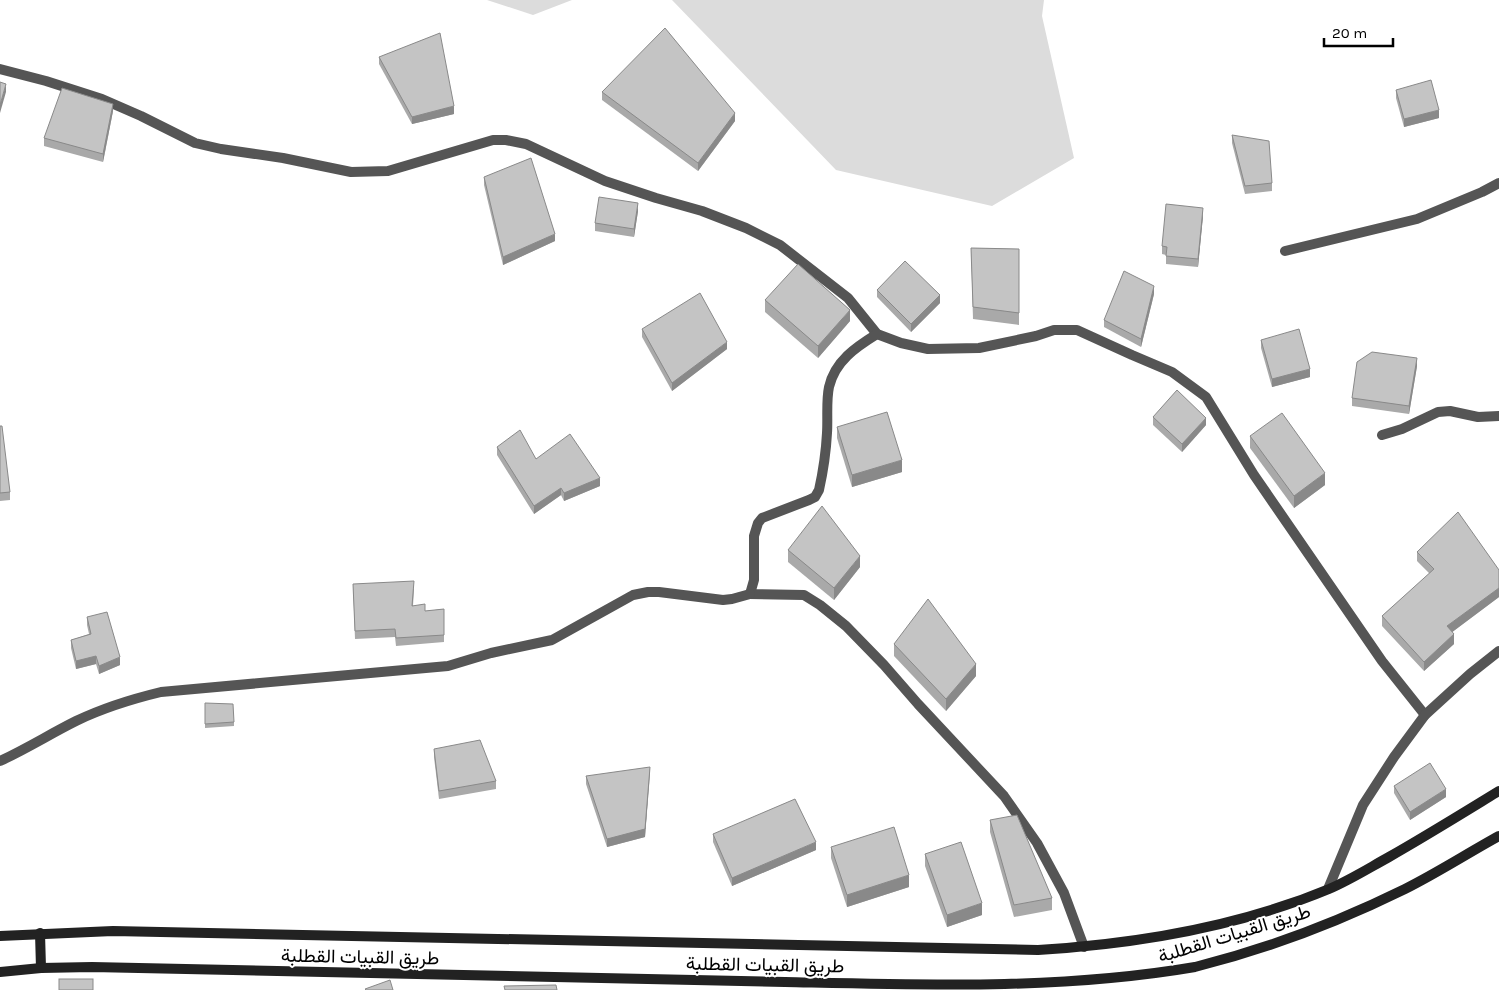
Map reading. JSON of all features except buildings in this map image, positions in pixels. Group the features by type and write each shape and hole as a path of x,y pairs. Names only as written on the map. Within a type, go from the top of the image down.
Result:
{"main road":[{"path":"0,936 132,931 1038,950 1084,947 1161,937 1281,906 1328,889 1353,878 1499,791"},
{"name":"طريق القبيات القطلبة","path":"0,972 41,968 92,967 306,973 451,974 1015,989 1099,984 1195,967 1281,941 1340,918 1406,888 1499,836"},
{"path":"40,933 41,968"}],"street":[{"path":"0,69 102,99 195,143 351,172 388,171 493,140 506,140 526,144 605,181 702,211 746,228 780,245 848,298 877,334 901,343 928,349 979,348 1036,336 1054,330 1077,330 1172,372 1187,381 1206,397 1254,475 1377,654 1425,715"},
{"path":"1285,251 1417,219 1499,183"},
{"path":"750,594 754,580 755,528 762,518 815,497 819,490 827,435 829,388 832,377 847,356 858,346 877,334"},
{"path":"1382,435 1402,429 1438,412 1450,411 1478,417 1499,416"},
{"path":"0,761 78,720 116,705 161,692 448,666 491,653 552,640 633,595 659,592 723,600 732,600 750,594 804,595 846,626 1004,796 1037,844 1064,893 1084,947"},
{"path":"1328,889 1363,805 1381,776 1425,715 1470,674 1499,651"}],"shaded area":[{"path":"487,0 572,0 533,15"},
{"path":"672,0 1044,0 1042,16 1074,158 992,206 836,170"}]}
